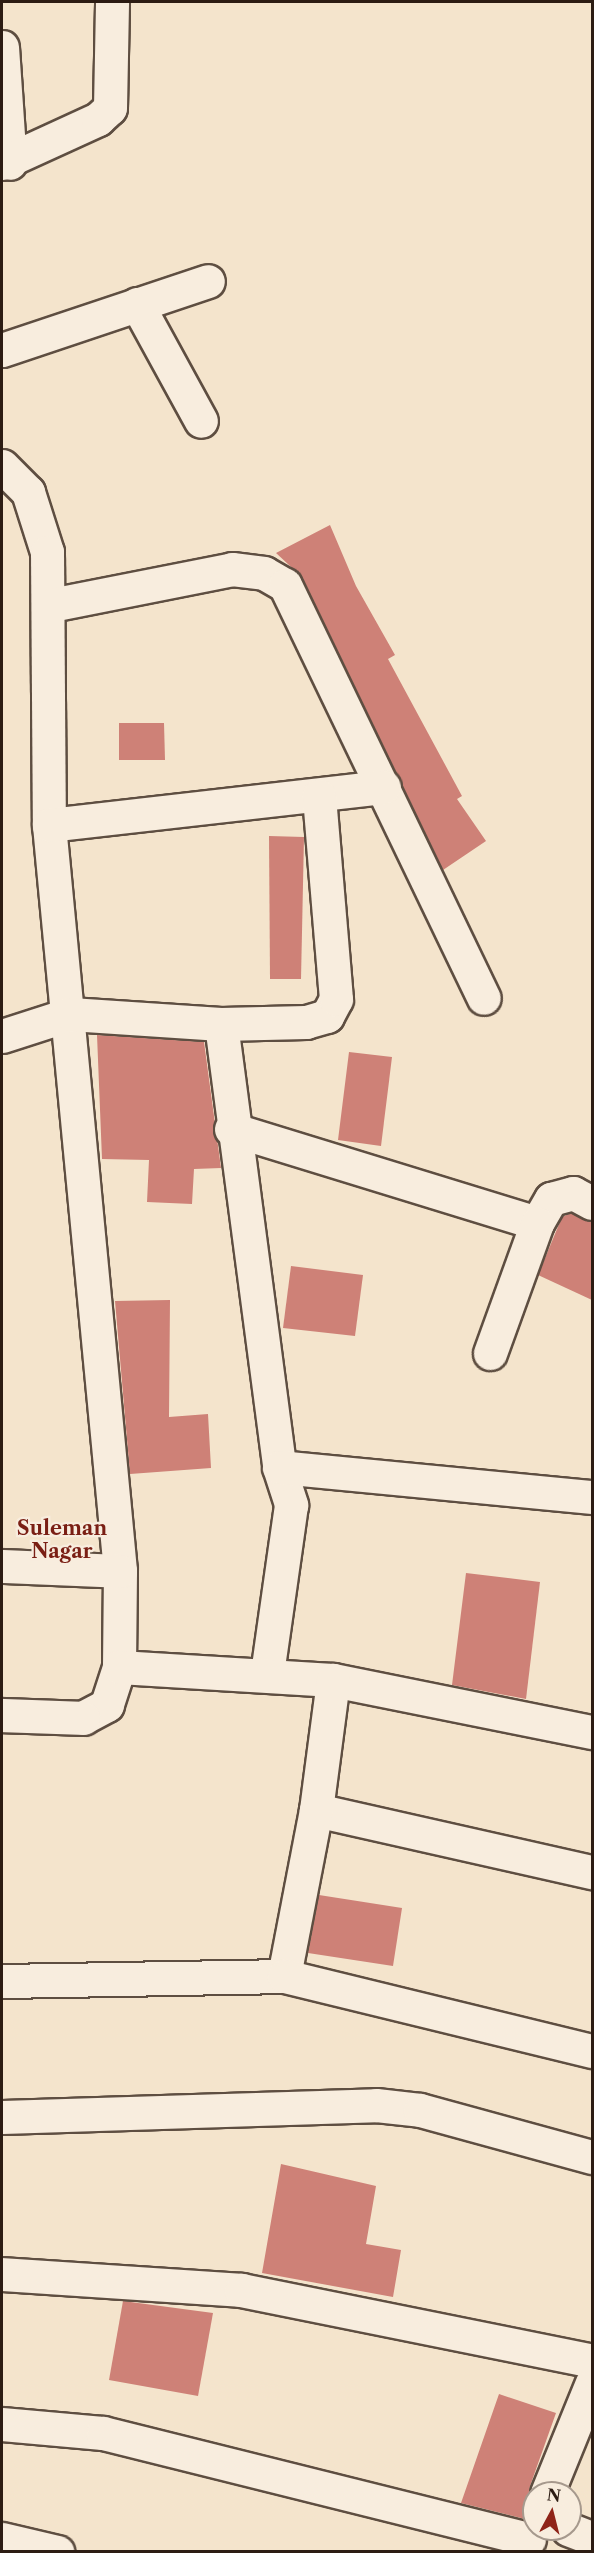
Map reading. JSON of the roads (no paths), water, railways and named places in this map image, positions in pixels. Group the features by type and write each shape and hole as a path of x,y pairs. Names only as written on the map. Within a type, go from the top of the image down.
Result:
{"street":[{"path":"2,47 6,163 98,119 110,108 112,2"},
{"path":"2,350 208,281"},
{"path":"137,304 201,421"},
{"path":"2,466 28,492 47,552 51,605 50,825 70,1014 120,1571 119,1667 99,1712 83,1718 2,1715"},
{"path":"51,605 232,569 264,573 285,585 484,998"},
{"path":"50,825 384,787"},
{"path":"2,1036 70,1014 220,1024 306,1022 327,1016 336,999 319,796"},
{"path":"220,1024 231,1129 279,1467 291,1505 267,1674"},
{"path":"231,1129 537,1222"},
{"path":"490,1353 537,1222 551,1199 573,1193 592,1203"},
{"path":"279,1467 592,1497"},
{"path":"2,1566 120,1571"},
{"path":"119,1667 267,1674 333,1680 592,1732"},
{"path":"284,1976 316,1810 333,1680"},
{"path":"316,1810 592,1872"},
{"path":"2,1981 284,1976 592,2051"},
{"path":"2,2117 376,2105 420,2110 592,2157"},
{"path":"2,2274 241,2290 592,2361"},
{"path":"552,2481 592,2383"},
{"path":"2,2424 104,2433 522,2536"},
{"path":"2,2539 57,2552"}],"district":[{"name":"Suleman Nagar","path":"62,1540"}]}
